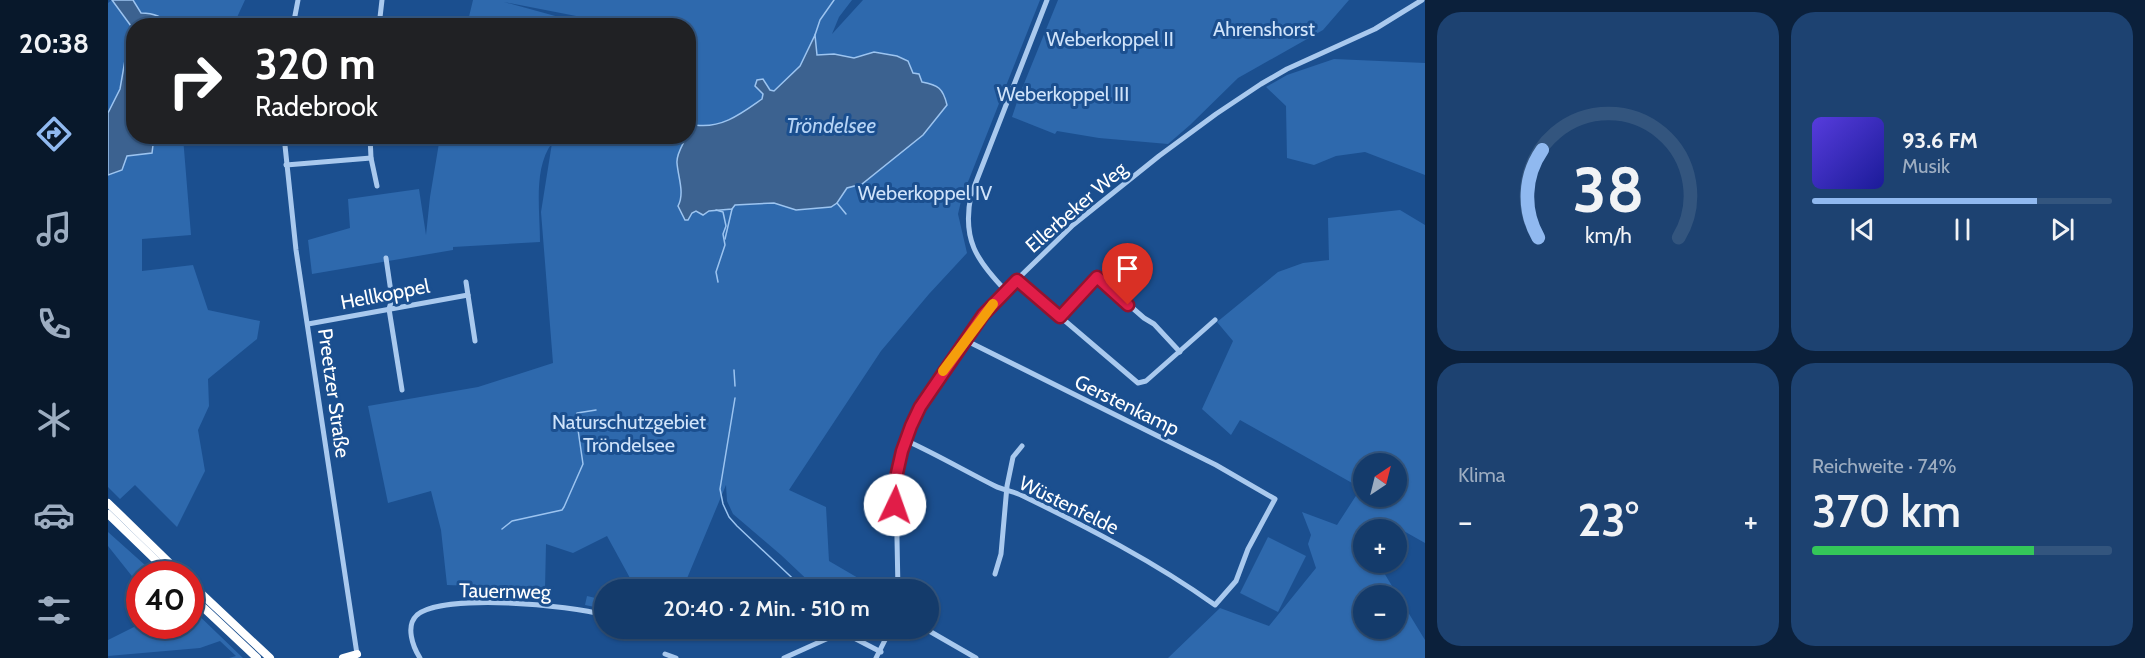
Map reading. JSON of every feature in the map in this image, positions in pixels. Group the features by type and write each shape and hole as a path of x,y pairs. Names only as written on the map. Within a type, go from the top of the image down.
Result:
{"highway":[{"path":"108,503 168,561"},
{"path":"108,514 157,561"},
{"path":"204,596 270,658"},
{"path":"204,608 257,658"},
{"path":"343,658 357,654"}],"street":[{"path":"295,18 298,0"},
{"path":"379,18 382,0"},
{"path":"1006,291 988,273 976,255 969,232 969,207 971,195 1047,0"},
{"name":"Ellerbeker Weg","path":"898,579 896,487 905,440 920,407 983,315 1073,225 1216,114 1287,69 1375,29 1422,0"},
{"name":"Preetzer Straße","path":"285,144 296,250 357,654"},
{"path":"370,144 376,186"},
{"path":"286,165 371,158"},
{"path":"386,258 392,299 389,309 402,390"},
{"path":"1060,317 1097,277 1154,324 1180,352"},
{"path":"1017,280 1138,383 1146,381 1215,320"},
{"path":"466,282 475,341"},
{"name":"Hellkoppel","path":"308,324 468,294"},
{"name":"Gerstenkamp","path":"965,340 1216,465 1275,499 1248,549 1236,581 1215,605"},
{"name":"Wüstenfelde","path":"905,440 1007,491 1017,493 1143,559 1215,605"},
{"path":"995,574 1001,554 1013,457 1022,446"},
{"name":"Tauernweg","path":"420,658 410,628 417,615 426,611 450,605 484,602 580,608 594,612"},
{"path":"784,658 834,636 854,638 881,651"},
{"path":"939,637 976,658"},
{"path":"876,658 886,639"},
{"path":"665,654 676,658"}],"green space":[{"path":"112,0 126,18 126,55 120,90 108,113 108,3"},
{"path":"133,0 245,0 237,18 155,18 141,13"},
{"name":"Naturschutzgebiet Tröndelsee","path":"473,0 852,0 839,17 832,34 863,0 1040,0 962,197 958,214 967,253 881,351 789,490 826,507 829,561 860,579 806,579 733,514 727,501 726,485 687,579 631,579 607,536 573,553 546,544 545,589 447,585 441,530 431,491 388,503 368,406 478,387 553,363 541,212 552,144 696,144 696,18 586,18 504,2 562,18 469,18"},
{"path":"1058,0 1349,0 1323,30 1238,78 1168,144 1099,138 1057,131 1055,134 1012,117"},
{"path":"1334,59 1425,63 1425,175 1365,152 1336,156 1314,165 1287,158 1286,106 1266,87 1287,75"},
{"path":"153,144 184,144 191,235 142,239 142,271 193,265 208,310 260,321 257,339 208,379 209,406 198,430 205,471 177,527 135,485 120,499 108,487 108,175 122,170 126,156 152,153"},
{"name":"Naturschutzgebiet Tröndelsee","path":"439,144 551,144 546,153 540,177 540,242 453,247 453,250 312,274 308,240 350,228 348,199 419,189 426,235"},
{"path":"1400,210 1425,225 1425,543 1407,533 1407,519 1353,519 1353,573 1384,573 1391,585 1353,585 1353,639 1407,639 1407,611 1425,640 1425,658 1168,658 1220,608 1269,626 1316,568 1308,544 1311,535 1302,512 1337,525 1353,500 1353,507 1407,507 1407,453 1353,453 1353,484 1240,420 1231,435 1202,409 1233,341 1217,322 1278,272 1303,263 1329,260 1328,218"},
{"path":"108,532 140,561 126,561 126,569 108,546"},
{"path":"1268,537 1306,556 1278,612 1240,593"},
{"path":"587,596 594,598 594,607 585,605"},
{"path":"204,620 243,658 229,658 236,656 220,641 200,648 108,656 108,640 126,631 126,639 204,639"}],"water":[{"path":"112,0 133,0 141,13 149,13 161,18 126,18"},
{"name":"Tröndelsee","path":"815,35 817,55 834,54 854,58 874,52 897,56 908,61 913,73 919,74 922,82 932,84 942,91 947,105 923,135 862,184 847,188 837,203 831,207 796,210 774,203 735,205 732,209 709,211 703,215 696,211 688,220 685,220 678,206 681,190 677,159 683,144 696,144 696,125 714,125 747,110 762,99 763,94 755,86 757,80 763,79 770,90 774,91 800,66"},
{"path":"126,55 126,144 153,144 152,153 127,156 122,170 108,175 108,113 120,89"}],"waterway":[{"path":"815,35 820,20 834,0"},
{"path":"837,203 846,214"},
{"path":"725,239 732,209"},
{"path":"716,210 723,212 726,226 723,234 725,245 716,272 718,282"},
{"path":"734,370 735,386"},
{"path":"735,398 720,489 723,504 729,517 737,526 793,579"},
{"path":"502,529 512,521 562,510 583,464 577,413 596,410"}],"slow traffic":[{"path":"943,371 993,304"}],"route":[{"path":"895,505 897,473 902,451 920,407 983,315 1017,280 1060,317 1097,277 1128,305"}],"park label":[{"name":"Ahrenshorst","path":"1264,29"},
{"name":"Weberkoppel II","path":"1110,39"},
{"name":"Weberkoppel III","path":"1063,94"},
{"name":"Weberkoppel IV","path":"925,193"}]}
